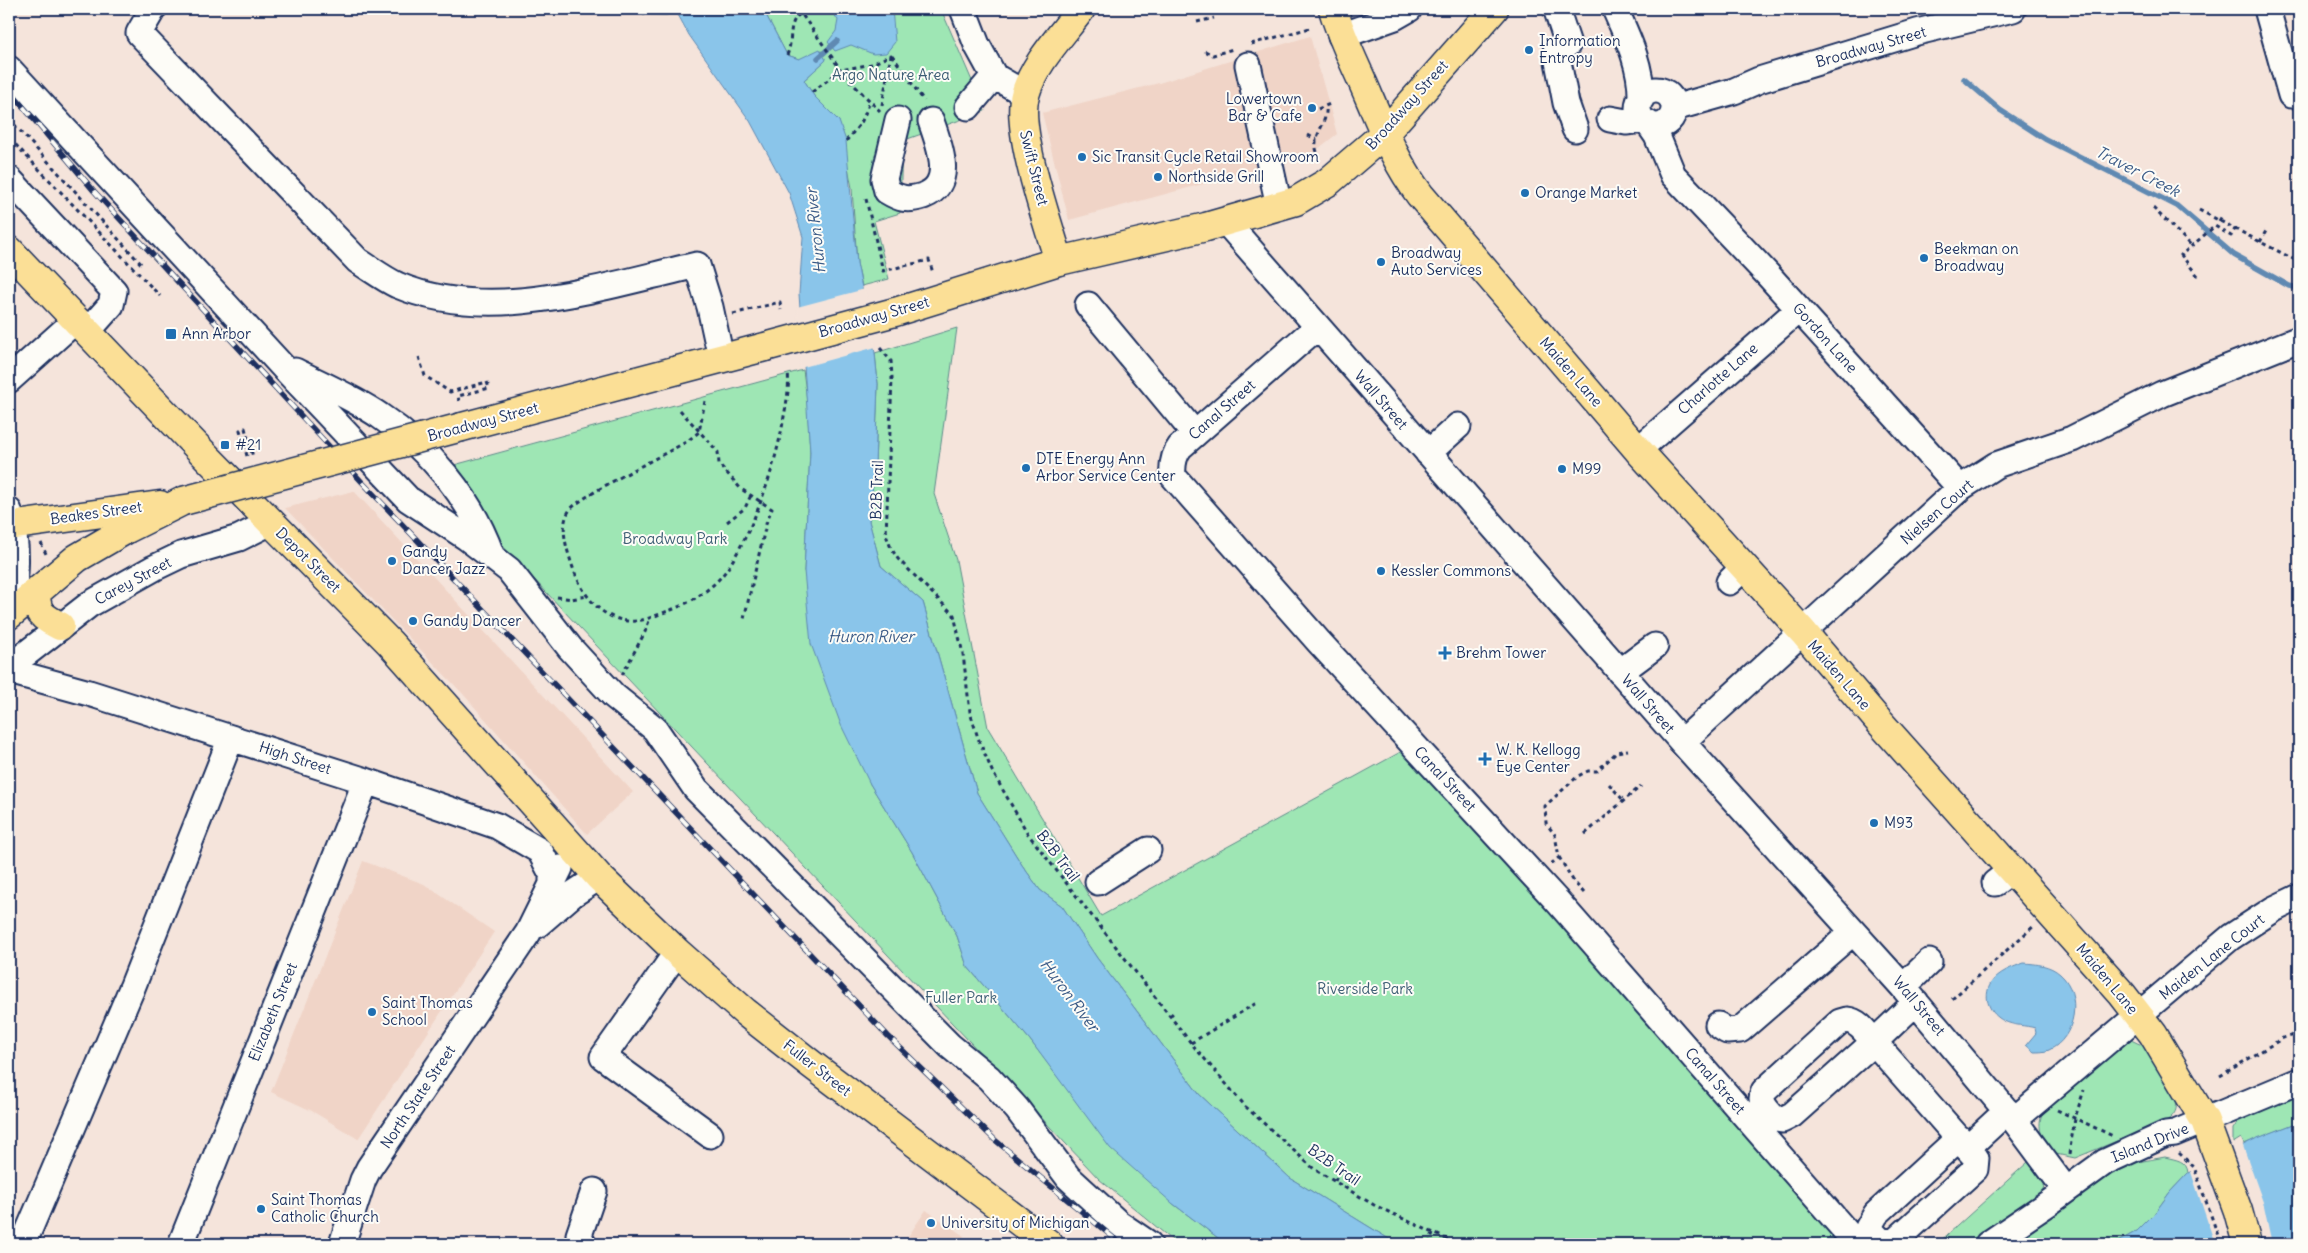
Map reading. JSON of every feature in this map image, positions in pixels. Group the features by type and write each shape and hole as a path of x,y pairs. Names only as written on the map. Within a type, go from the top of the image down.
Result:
{"main road":[{"path":"1025,94 1033,76 1081,9"},
{"name":"Maiden Lane","path":"1333,9 1341,36 1384,134 1403,172 1420,195 1470,256 1638,450 1737,575 1803,632 2003,876 2122,994 2153,1034 2205,1121 2218,1153 2247,1244"},
{"name":"Broadway Street","path":"183,501 461,414 765,347 896,312 1059,261 1226,222 1296,201 1328,182 1384,134 1494,9"},
{"name":"Swift Street","path":"1025,94 1022,105 1023,129 1059,261"},
{"name":"Depot Street","path":"9,250 390,643 599,877"},
{"path":"9,614 77,558 102,542 183,501"},
{"name":"Beakes Street","path":"10,521 183,501"},
{"path":"36,591 36,605 43,616 60,626"},
{"name":"Fuller Street","path":"599,877 677,952 746,1012 811,1064 1049,1244"}],"street":[{"path":"153,9 139,33 358,261 397,284 443,298 495,302 544,300 697,265 710,307 721,358"},
{"path":"963,9 977,45 994,76 1025,94"},
{"path":"1341,36 1395,17 1409,9"},
{"path":"1616,9 1632,47 1642,84 1656,108"},
{"name":"Broadway Street","path":"1656,108 1728,80 1759,80 1918,32 2013,9"},
{"path":"2266,9 2291,95"},
{"path":"1557,11 1568,44 1556,51 1566,103 1575,129"},
{"path":"1245,52 1278,206"},
{"path":"9,69 277,361 408,499 466,537 509,570 570,648 619,700 655,729 696,789 950,1046 989,1078 1017,1109 1068,1177 1118,1223 1148,1244"},
{"path":"968,107 994,76"},
{"name":"Gordon Lane","path":"1656,108 1657,136 1673,175 1688,189 1960,488"},
{"path":"889,115 884,178 887,190 901,200 914,199 932,193 941,180 944,165 931,121"},
{"path":"9,179 114,291 112,305 9,380"},
{"name":"Wall Street","path":"1226,222 1620,672 1909,994 2011,1115 2066,1190"},
{"path":"1088,305 1195,434"},
{"name":"Charlotte Lane","path":"1638,450 1798,309"},
{"name":"Canal Street","path":"1317,327 1195,434 1175,454 1172,466 1173,476 1319,642 1558,902 1857,1244"},
{"name":"Nielsen Court","path":"1682,742 1960,488 1996,465 2072,439 2162,394 2299,340"},
{"path":"277,361 380,415 421,447 452,483 483,532 492,557"},
{"path":"1428,452 1458,426"},
{"path":"9,614 16,578 16,550 10,521"},
{"name":"Carey Street","path":"9,667 90,604 154,568 182,555 239,538 271,522"},
{"path":"1620,672 1654,646"},
{"name":"High Street","path":"9,671 88,693 231,738 366,781 497,826 540,851 552,874 552,884"},
{"path":"23,1244 132,988 231,738"},
{"name":"Elizabeth Street","path":"180,1244 366,781"},
{"path":"528,934 552,884 574,848"},
{"path":"1098,882 1148,850"},
{"path":"528,934 573,894 599,877"},
{"name":"Maiden Lane Court","path":"1909,994 1874,1042 1963,1143 2011,1115 2231,938 2274,909 2299,897"},
{"path":"1718,1025 1727,1031 1740,1030 1853,932"},
{"name":"North State Street","path":"342,1244 363,1180 370,1168 528,934"},
{"path":"677,952 603,1057 710,1135"},
{"path":"1909,994 1929,962"},
{"name":"Island Drive","path":"1988,1244 2105,1162 2166,1134 2174,1133 2205,1121 2299,1080"},
{"path":"583,1244 579,1235 594,1191"}],"path":[{"path":"798,9 832,59"},
{"path":"787,55 790,47 790,25 794,18 801,13"},
{"path":"1197,22 1214,18"},
{"path":"1205,51 1212,55 1245,52 1310,28"},
{"path":"812,92 841,70 872,64 892,55"},
{"path":"889,115 888,82 892,55"},
{"path":"892,55 912,82 928,109 931,121"},
{"path":"846,141 861,123 870,102"},
{"path":"1318,109 1332,103"},
{"path":"1316,152 1317,140 1327,115 1326,107"},
{"path":"9,127 13,123 143,266"},
{"path":"1308,135 1317,140"},
{"path":"9,138 10,143 160,296"},
{"path":"2153,208 2192,246"},
{"path":"2200,210 2299,262"},
{"path":"2219,221 2222,216"},
{"path":"2198,276 2180,256 2214,226 2231,236 2235,229"},
{"path":"2260,242 2267,229"},
{"path":"882,271 930,260 933,273"},
{"path":"732,314 780,302 781,310"},
{"name":"B2B Trail","path":"880,348 891,361 892,378 886,535 898,559 954,615 963,654 970,712 992,772 1010,804 1048,862 1191,1043 1246,1107 1314,1169 1374,1205 1457,1244"},
{"path":"419,357 425,376 450,392 487,382 489,388 458,396 461,414"},
{"path":"705,401 699,432 686,442 569,509 564,523 570,559 577,578 590,602 610,616 628,622 650,617 688,603 708,590 729,566 761,502 774,464 787,403 788,372"},
{"path":"680,410 718,452 719,464 741,489 772,510 767,520 744,619"},
{"path":"247,456 240,430 245,428 253,457"},
{"path":"728,522 745,508 751,496"},
{"path":"40,540 50,563"},
{"path":"619,700 619,682 626,665 645,632 650,617"},
{"path":"1584,893 1574,882 1561,855 1555,835 1546,823 1545,806 1578,776 1588,771 1598,772 1618,752 1628,750"},
{"path":"1609,784 1624,801"},
{"path":"1585,834 1640,786"},
{"path":"1952,999 2036,924"},
{"path":"1191,1043 1258,1002"},
{"path":"1170,1016 1174,1012"},
{"path":"2220,1076 2283,1038 2299,1034"},
{"path":"2069,1154 2075,1118 2086,1082"},
{"path":"2054,1109 2116,1138"},
{"path":"2194,1167 2221,1244"},
{"path":"1335,1181 1338,1173"},
{"path":"1428,1244 1432,1233"}],"shaded area":[{"path":"1310,36 1337,134 1310,155 1069,220 1042,113 1159,83"},
{"path":"354,491 633,792 587,834 463,694 285,508"},
{"name":"Saint Thomas School","path":"363,861 424,884 494,932 358,1139 312,1111 271,1092"},
{"name":"University of Michigan","path":"926,1210 964,1236 959,1244 903,1244"}],"green space":[{"path":"491,9 661,9 667,15 493,10"},
{"name":"Argo Nature Area","path":"763,9 941,9 985,111 902,141 900,213 874,221 889,279 862,286 857,263 852,188 839,121 814,96 804,80 826,60 799,59 787,55"},
{"name":"Riverside Park","path":"957,328 934,494 956,560 988,728 1101,916 1406,749 1845,1244 1401,1244 1389,1239 1290,1178 1199,1094 1097,958 1062,906 1040,890 977,793 923,602 881,566 869,521 875,466 878,384 875,353"},
{"name":"Broadway Park","path":"803,370 810,452 804,571 870,784 912,852 957,936 967,966 1030,1040 1061,1081 1172,1203 1226,1244 1177,1244 1099,1179 432,471"},
{"path":"2131,1040 2146,1047 2175,1095 2176,1107 2174,1113 2166,1121 2075,1158 2056,1154 2042,1136 2040,1120 2042,1114 2123,1043"},
{"path":"2299,1090 2299,1122 2244,1144 2241,1138 2233,1143 2233,1129 2241,1117"},
{"path":"2165,1157 2186,1165 2188,1173 2170,1192 2154,1214 2137,1231 2114,1244 1998,1244 2116,1166"},
{"path":"2028,1162 2045,1182 2042,1193 2025,1207 1969,1244 1937,1244"}],"water":[{"name":"Huron River","path":"675,9 763,9 787,55 799,59 820,49 826,60 804,80 814,96 839,121 846,141 857,263 875,353 878,384 875,466 869,521 881,566 923,602 977,793 1040,890 1062,906 1097,958 1199,1094 1290,1178 1389,1239 1401,1244 1226,1244 1172,1203 1110,1148 1030,1040 967,966 957,936 912,852 870,784 841,725 811,644 804,571 810,452 799,294 803,237 789,193 750,121 689,35"},
{"path":"830,9 892,9 895,42 886,53 873,54 851,45 835,51 828,42 836,31 838,20"},
{"path":"2024,963 2043,966 2056,971 2067,983 2072,993 2074,1004 2070,1026 2058,1044 2046,1051 2034,1052 2026,1045 2036,1033 2035,1028 2004,1021 1991,1010 1987,1000 1988,989 1994,979 2006,970"},
{"path":"2299,1122 2299,1244 2114,1244 2137,1231 2154,1214 2170,1192 2188,1173 2255,1139"}],"pier":[{"path":"865,289 876,347 800,368 797,307"},
{"path":"2242,1143 2263,1202 2272,1244 2215,1244 2190,1169"}],"waterway":[{"path":"818,58 837,41"},
{"name":"Traver Creek","path":"1964,79 2000,110 2045,139 2177,206 2234,255 2289,286 2299,288"}],"railway":[{"path":"9,90 94,191 363,483 888,1036 995,1140 1121,1244"}],"place":[{"name":"Information Entropy","path":"1529,50"},
{"name":"Lowertown Bar & Cafe","path":"1312,108"},
{"name":"Sic Transit Cycle Retail Showroom","path":"1082,157"},
{"name":"Northside Grill","path":"1158,177"},
{"name":"Orange Market","path":"1525,193"},
{"name":"Beekman on Broadway","path":"1924,258"},
{"name":"Broadway Auto Services","path":"1381,262"},
{"name":"Ann Arbor","path":"171,334"},
{"name":"#21","path":"225,445"},
{"name":"DTE Energy Ann Arbor Service Center","path":"1026,468"},
{"name":"M99","path":"1562,469"},
{"name":"Gandy Dancer Jazz","path":"392,561"},
{"name":"Kessler Commons","path":"1381,571"},
{"name":"Gandy Dancer","path":"413,621"},
{"name":"Brehm Tower","path":"1445,653"},
{"name":"W. K. Kellogg Eye Center","path":"1485,759"},
{"name":"M93","path":"1874,823"},
{"name":"Saint Thomas School","path":"372,1012"},
{"name":"Saint Thomas Catholic Church","path":"261,1209"},
{"name":"University of Michigan","path":"931,1223"}],"park label":[{"name":"Fuller Park","path":"961,998"}]}
